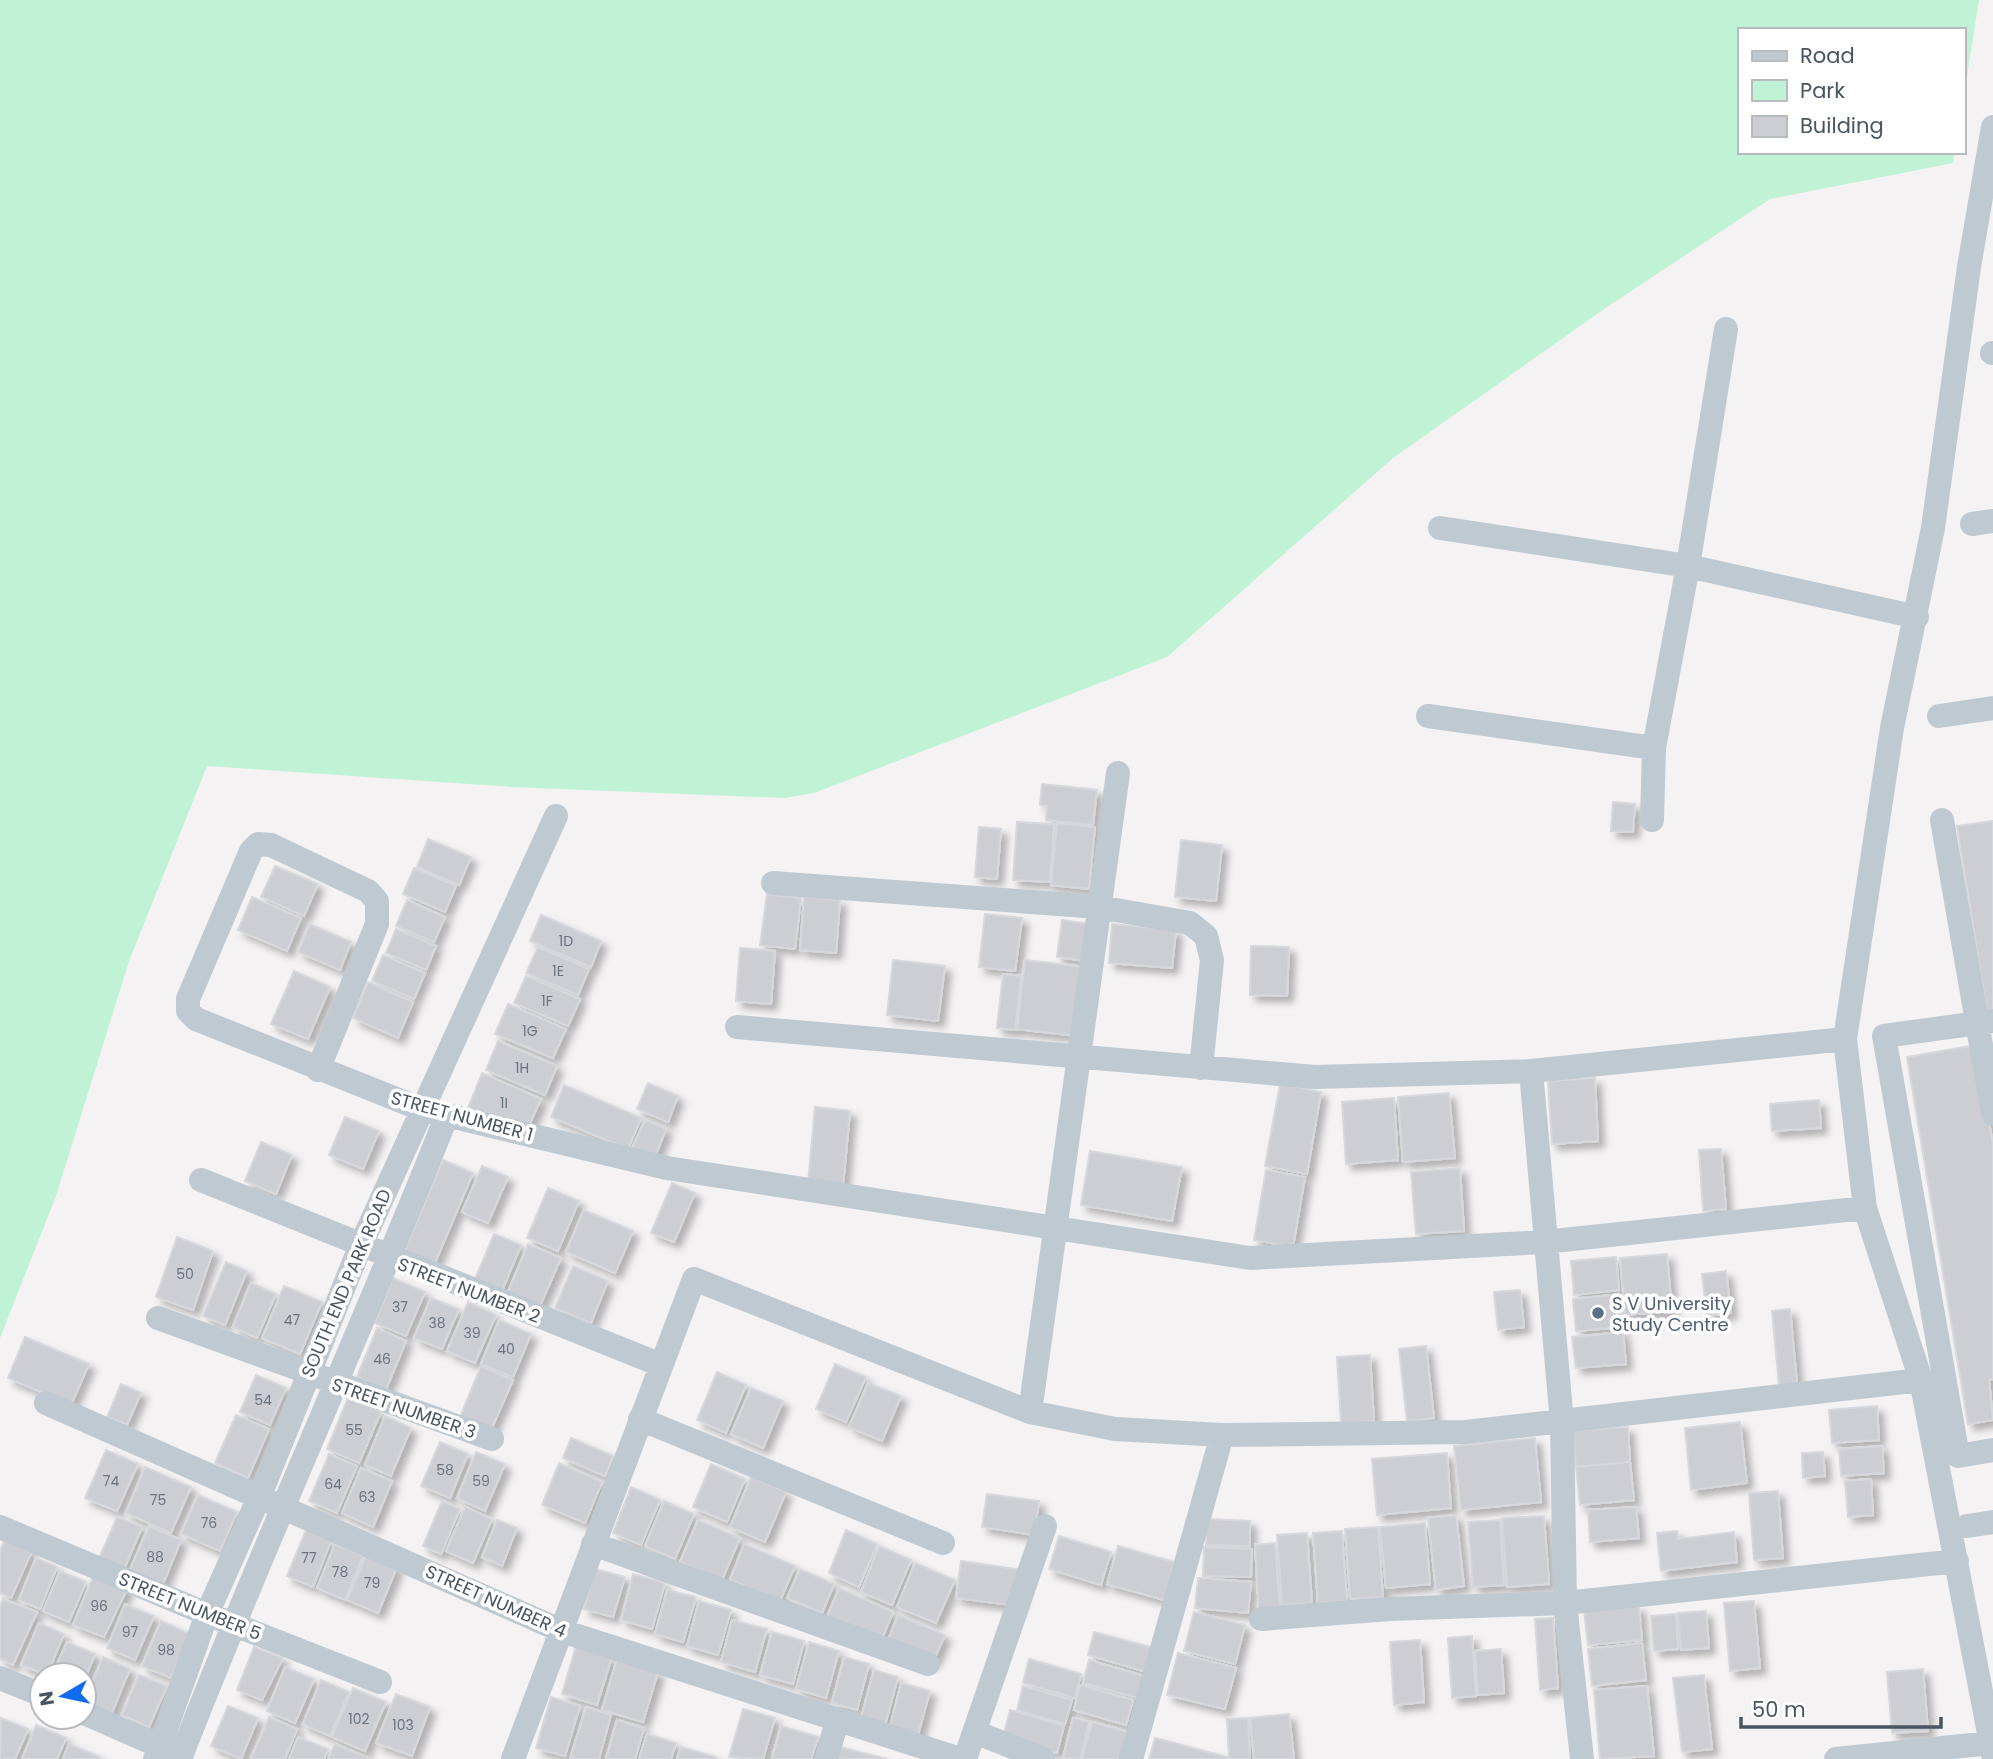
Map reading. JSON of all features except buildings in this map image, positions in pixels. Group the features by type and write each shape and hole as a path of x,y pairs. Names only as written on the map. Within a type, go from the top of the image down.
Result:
{"street":[{"path":"1836,1759 1992,1748 1921,1380 1865,1208 1845,1039 1892,728 1917,617 1993,127"},
{"path":"1652,820 1654,748 1688,566 1726,330"},
{"path":"1440,528 1688,566 1917,617"},
{"path":"1939,716 1993,708"},
{"path":"1428,716 1654,748"},
{"path":"1030,1412 1081,1058 1118,773"},
{"name":"SOUTH END PARK ROAD","path":"172,1756 207,1614 260,1496 307,1373 360,1247 556,816"},
{"path":"1942,820 1985,1022 1993,1114"},
{"name":"STREET NUMBER 1","path":"318,1070 377,924 377,901 368,891 271,845 258,844 251,851 188,999 188,1011 196,1019 318,1070 421,1109 667,1168 1250,1258 1544,1242 1865,1208"},
{"path":"772,883 1099,907 1190,923 1206,936 1212,960 1201,1068"},
{"path":"1985,1022 1884,1036 1958,1455 1993,1450"},
{"path":"737,1027 1315,1077 1531,1070 1845,1039"},
{"path":"1531,1070 1562,1423 1565,1603 1582,1759"},
{"name":"SOUTH END PARK ROAD","path":"172,1756 234,1625 390,1259 447,1115"},
{"name":"STREET NUMBER 2","path":"201,1180 360,1247 661,1365"},
{"path":"517,1758 593,1544 694,1279 1030,1412 1115,1429 1222,1435 1466,1432 1921,1380"},
{"name":"STREET NUMBER 3","path":"158,1318 492,1439"},
{"name":"STREET NUMBER 4","path":"46,1404 562,1631 960,1759"},
{"path":"640,1419 943,1543"},
{"path":"1131,1759 1222,1435"},
{"path":"1967,1526 1993,1522"},
{"path":"965,1759 1045,1526"},
{"name":"STREET NUMBER 5","path":"0,1527 207,1614 380,1682"},
{"path":"593,1544 928,1664"},
{"path":"1261,1619 1390,1609 1565,1603 1957,1561"},
{"path":"0,1678 28,1689"},
{"path":"98,1720 172,1756"},
{"path":"827,1759 837,1721"},
{"path":"975,1732 1044,1759"}],"green space":[{"path":"0,0 1979,0 1965,88 1965,28 1738,28 1738,154 1955,154 1953,163 1770,199 1607,307 1393,458 1167,657 814,793 784,798 512,787 207,766 129,961 56,1196 0,1338"}],"place":[{"name":"S V University Study Centre","path":"1598,1313"}]}
